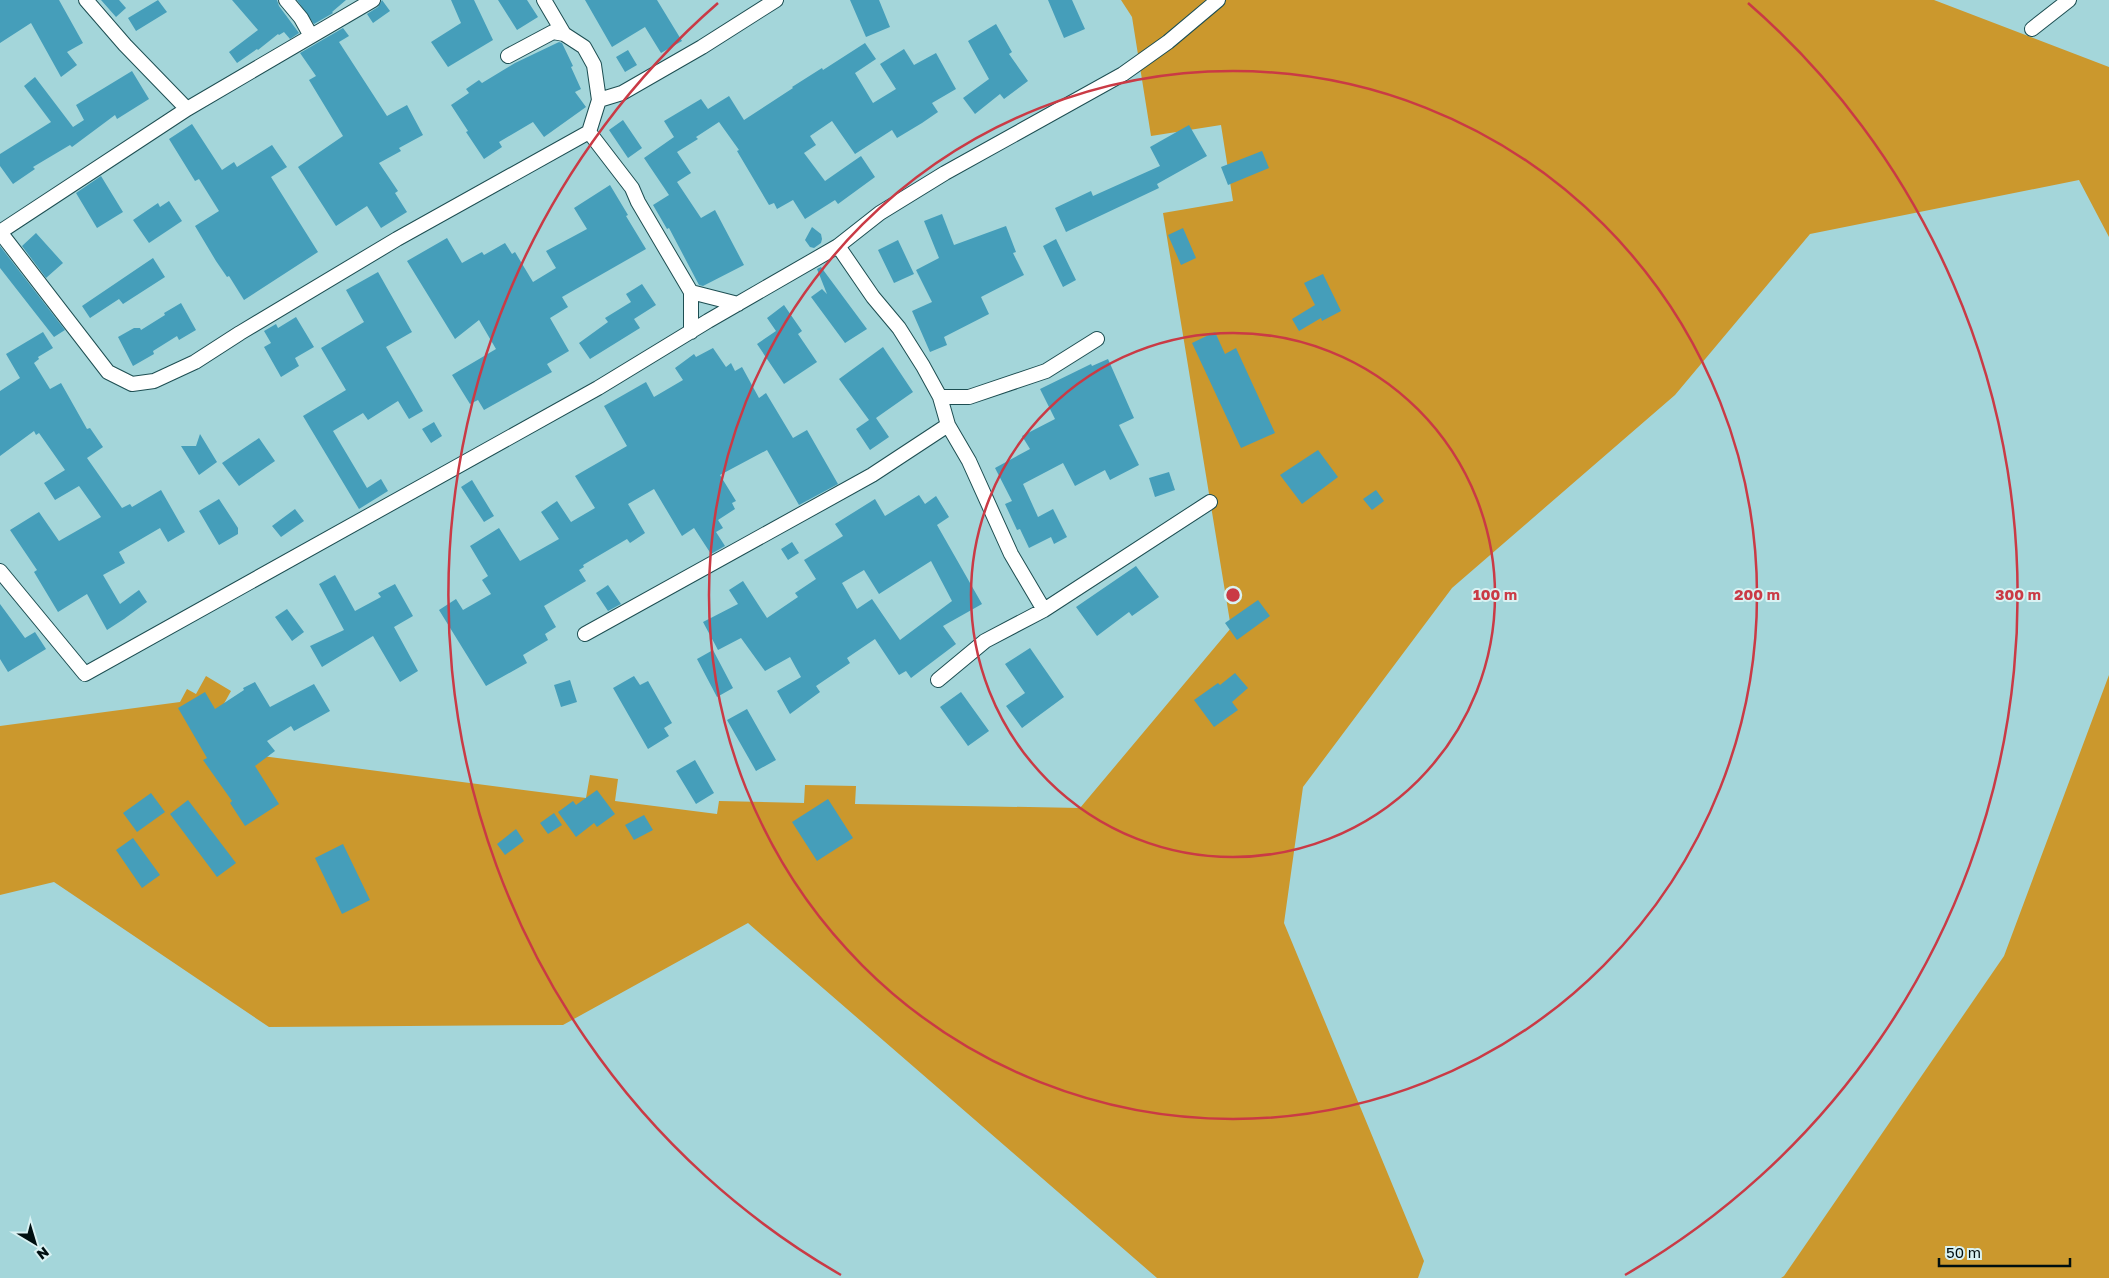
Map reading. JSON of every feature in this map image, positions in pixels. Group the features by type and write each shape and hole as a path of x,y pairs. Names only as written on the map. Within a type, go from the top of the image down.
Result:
{"street":[{"path":"86,0 125,44 188,109"},
{"path":"286,0 301,18 311,36"},
{"path":"373,0 188,109 0,232 108,372 132,384 154,381 195,362 397,239 589,132 599,100 594,65 584,47 564,34 552,32 508,56"},
{"path":"544,0 564,34"},
{"path":"599,100 622,93 702,47 776,0"},
{"path":"0,571 86,674 598,388 838,246 880,213 945,173 1123,74 1168,42 1218,0"},
{"path":"2032,29 2069,0"},
{"path":"589,132 632,188 638,202 691,292 690,332"},
{"path":"838,246 873,297 899,328 940,397 948,425 969,461 1011,554 1044,610"},
{"path":"691,292 738,304"},
{"path":"940,397 970,397 1046,371 1097,339"},
{"path":"585,634 872,475 948,425"},
{"path":"938,680 985,641 1044,610 1210,502"}],"shaded area":[{"path":"1121,0 1934,0 2109,67 2109,237 2079,180 1810,234 1675,395 1452,588 1303,787 1284,923 1424,1261 1418,1278 1157,1278 748,923 563,1025 269,1027 54,882 0,895 0,726 180,702 187,689 196,694 206,676 231,691 221,709 262,756 586,798 590,775 618,779 615,801 717,814 719,801 804,803 805,785 856,786 855,804 1080,808 1231,628 1163,213 1233,201 1221,125 1151,136 1132,17"},
{"path":"2109,675 2109,1278 1781,1278 2004,956"}],"building":[{"path":"0,0 59,0 83,43 67,52 77,65 61,77 31,23 0,43"},
{"path":"101,0 119,0 126,8 116,17"},
{"path":"158,0 167,12 136,31 128,18"},
{"path":"232,0 277,0 279,6 299,33 290,39 284,32 278,34 258,50 237,63 229,52 258,30"},
{"path":"297,0 346,0 333,13 314,24"},
{"path":"382,0 390,11 373,23 367,14 378,7"},
{"path":"451,0 474,0 493,40 448,67 431,42 461,23"},
{"path":"498,0 527,0 538,17 517,30"},
{"path":"585,0 657,0 682,41 661,53 645,27 612,47"},
{"path":"850,0 879,0 890,27 866,37"},
{"path":"1048,0 1072,0 1085,29 1064,38"},
{"path":"996,24 1012,52 1009,54 1028,81 1004,99 1000,94 975,114 963,98 989,79 968,41"},
{"path":"343,28 349,36 339,42 387,116 407,105 423,135 399,148 401,151 379,163 398,191 395,193 407,212 381,228 367,206 336,226 298,167 343,136 309,80 316,76 300,53"},
{"path":"559,42 562,43 573,66 571,67 581,89 575,92 586,107 544,137 533,122 499,142 502,147 484,159 451,105 469,93 466,89 479,80 482,83 515,63"},
{"path":"865,43 876,59 855,73 873,103 896,89 880,64 904,49 914,65 936,53 956,89 932,103 938,112 922,123 897,138 892,130 855,154 832,121 810,136 816,145 804,153 825,181 861,156 875,177 838,204 835,200 805,219 793,200 777,209 774,203 769,205 737,151 739,150 719,122 696,137 698,139 677,152 691,173 677,182 701,218 715,210 744,265 703,286 699,285 669,228 667,229 653,205 669,195 644,158 674,137 664,121 701,99 708,109 729,96 744,120 792,87"},
{"path":"628,50 637,65 625,72 616,57"},
{"path":"132,71 149,99 117,119 115,115 72,147 70,145 33,167 35,169 13,184 0,166 0,154 51,122 24,86 35,77 73,127 84,120 76,105"},
{"path":"623,120 642,148 628,158 609,130"},
{"path":"192,124 222,170 234,162 237,167 272,145 287,167 271,177 318,252 244,300 229,276 227,277 216,261 195,226 219,211 199,179 195,181 169,139"},
{"path":"1189,125 1207,156 1157,184 1159,188 1066,232 1055,208 1091,191 1093,196 1160,166 1150,147"},
{"path":"1262,151 1269,168 1228,185 1221,167"},
{"path":"101,176 123,212 97,228 76,193"},
{"path":"610,185 646,249 562,297 568,307 550,318 569,351 547,364 552,372 484,410 478,400 470,404 452,375 496,349 479,320 455,339 407,261 447,238 462,263 482,252 484,255 505,243 512,254 515,252 533,282 556,268 546,251 587,229 574,208"},
{"path":"169,201 182,221 149,243 133,220 158,203 160,207"},
{"path":"942,214 954,245 1006,226 1016,252 1013,253 1024,275 981,297 989,314 944,337 947,345 930,352 912,311 932,302 916,270 939,258 924,221"},
{"path":"812,227 821,234 822,239 821,243 814,248 810,247 805,240"},
{"path":"1183,228 1196,258 1181,265 1168,235"},
{"path":"36,233 63,263 46,278 22,246"},
{"path":"1056,239 1076,280 1063,287 1043,246"},
{"path":"898,240 914,274 894,283 878,250"},
{"path":"0,246 65,330 54,337 0,268"},
{"path":"153,258 165,277 123,304 119,299 90,318 82,306"},
{"path":"821,267 867,329 845,343 811,297 822,289 827,294 817,269"},
{"path":"378,272 412,332 386,347 423,411 409,419 398,401 368,420 363,413 333,431 367,488 381,479 388,491 359,509 303,416 346,390 321,348 364,322 346,290"},
{"path":"1323,274 1341,311 1322,321 1321,318 1299,331 1292,319 1315,305 1304,283"},
{"path":"642,284 656,305 634,319 640,328 590,359 579,343 608,322 605,318 631,302 626,294"},
{"path":"181,303 196,330 179,340 177,336 153,351 154,354 133,366 118,337 134,328 140,328 141,330"},
{"path":"784,305 802,331 798,334 817,362 784,384 757,344 776,331 767,318"},
{"path":"296,317 314,347 295,358 299,366 281,377 264,347 271,343 264,331 276,324 278,328"},
{"path":"43,332 53,348 38,357 39,359 34,363 50,389 61,383 87,429 90,428 103,447 87,458 122,508 130,504 132,507 161,490 185,532 168,542 160,528 119,552 125,563 103,575 120,604 139,590 147,602 107,630 87,594 58,612 34,572 37,570 10,530 39,512 59,541 101,517 79,486 55,500 44,483 65,470 39,433 36,435 34,431 0,456 0,391 20,378 6,354"},
{"path":"1215,332 1225,354 1236,348 1275,433 1241,448 1192,343"},
{"path":"883,347 913,392 876,418 889,437 870,450 856,429 869,420 839,379"},
{"path":"713,348 726,367 731,363 735,371 742,367 759,398 766,393 793,438 807,430 838,484 799,505 767,450 720,475 736,501 732,503 735,509 718,520 723,528 716,532 725,546 711,554 694,528 682,536 654,489 628,504 645,533 630,543 627,539 583,565 584,567 579,570 586,581 544,606 556,627 545,634 548,640 523,655 527,663 486,686 439,610 456,599 463,610 491,594 482,580 488,576 470,546 499,528 520,561 559,539 541,512 557,501 571,522 595,508 575,476 627,446 604,406 646,382 654,397 683,380 675,368 694,354 696,357"},
{"path":"1108,359 1134,418 1119,425 1139,465 1110,480 1105,470 1075,486 1063,463 1023,484 1038,517 1053,509 1067,537 1054,544 1051,537 1029,548 1020,529 1017,530 1005,504 1012,501 995,468 1030,449 1022,436 1055,419 1040,389 1091,364 1092,366"},
{"path":"434,422 442,436 431,443 422,429"},
{"path":"200,434 217,462 199,475 181,446 196,446"},
{"path":"259,438 275,461 239,486 222,463"},
{"path":"1318,450 1338,477 1302,504 1280,475"},
{"path":"1169,472 1175,490 1155,497 1149,478"},
{"path":"472,480 494,516 484,522 461,487"},
{"path":"1376,490 1384,501 1372,510 1363,499"},
{"path":"919,495 925,504 936,496 949,517 937,525 982,604 943,626 956,644 911,678 906,671 899,675 875,639 847,658 850,663 816,686 820,692 790,714 777,691 801,677 790,657 765,671 741,638 718,650 703,622 738,604 729,590 743,581 767,618 798,597 795,593 816,579 804,560 843,536 835,524 875,499 885,516","holes":["931,561 952,601 900,640 872,599 857,609 842,583 864,570 879,594"]},
{"path":"219,499 238,528 238,534 219,545 199,511"},
{"path":"295,509 304,521 281,537 272,526"},
{"path":"792,542 799,553 788,560 781,549"},
{"path":"1136,566 1159,597 1132,616 1129,612 1097,636 1076,607"},
{"path":"335,575 355,611 381,597 378,593 395,584 413,616 394,627 418,671 400,682 373,636 322,667 310,646 344,630 319,584"},
{"path":"608,585 621,604 608,611 596,593"},
{"path":"1258,600 1270,616 1237,640 1225,623"},
{"path":"0,604 25,638 35,632 46,649 8,672 0,659"},
{"path":"287,609 304,632 292,641 275,617"},
{"path":"1030,648 1064,697 1022,728 1006,706 1025,693 1005,664"},
{"path":"713,650 733,688 717,697 697,659"},
{"path":"1235,673 1248,688 1232,702 1238,710 1214,727 1194,700 1218,683 1220,685"},
{"path":"634,676 640,685 648,681 672,723 664,728 669,736 648,749 613,688"},
{"path":"570,680 577,702 561,707 554,685"},
{"path":"255,682 270,707 314,684 330,711 294,731 291,726 267,741 275,751 255,766 279,804 245,826 230,803 232,801 203,760 207,758 178,708 205,692 215,709 244,690 243,688"},
{"path":"961,692 989,731 968,746 940,707"},
{"path":"747,709 776,760 756,771 727,720"},
{"path":"695,760 714,793 696,804 676,771"},
{"path":"597,790 615,814 597,827 594,823 576,837 558,812 573,801 576,805"},
{"path":"151,793 165,812 137,832 123,813"},
{"path":"828,799 853,838 817,861 792,822"},
{"path":"188,800 236,863 217,877 170,814"},
{"path":"554,813 562,825 548,834 540,823"},
{"path":"644,815 653,830 634,840 625,825"},
{"path":"516,829 524,841 505,855 497,844"},
{"path":"133,838 160,875 142,888 116,850"},
{"path":"343,844 370,900 342,914 315,858"}]}
